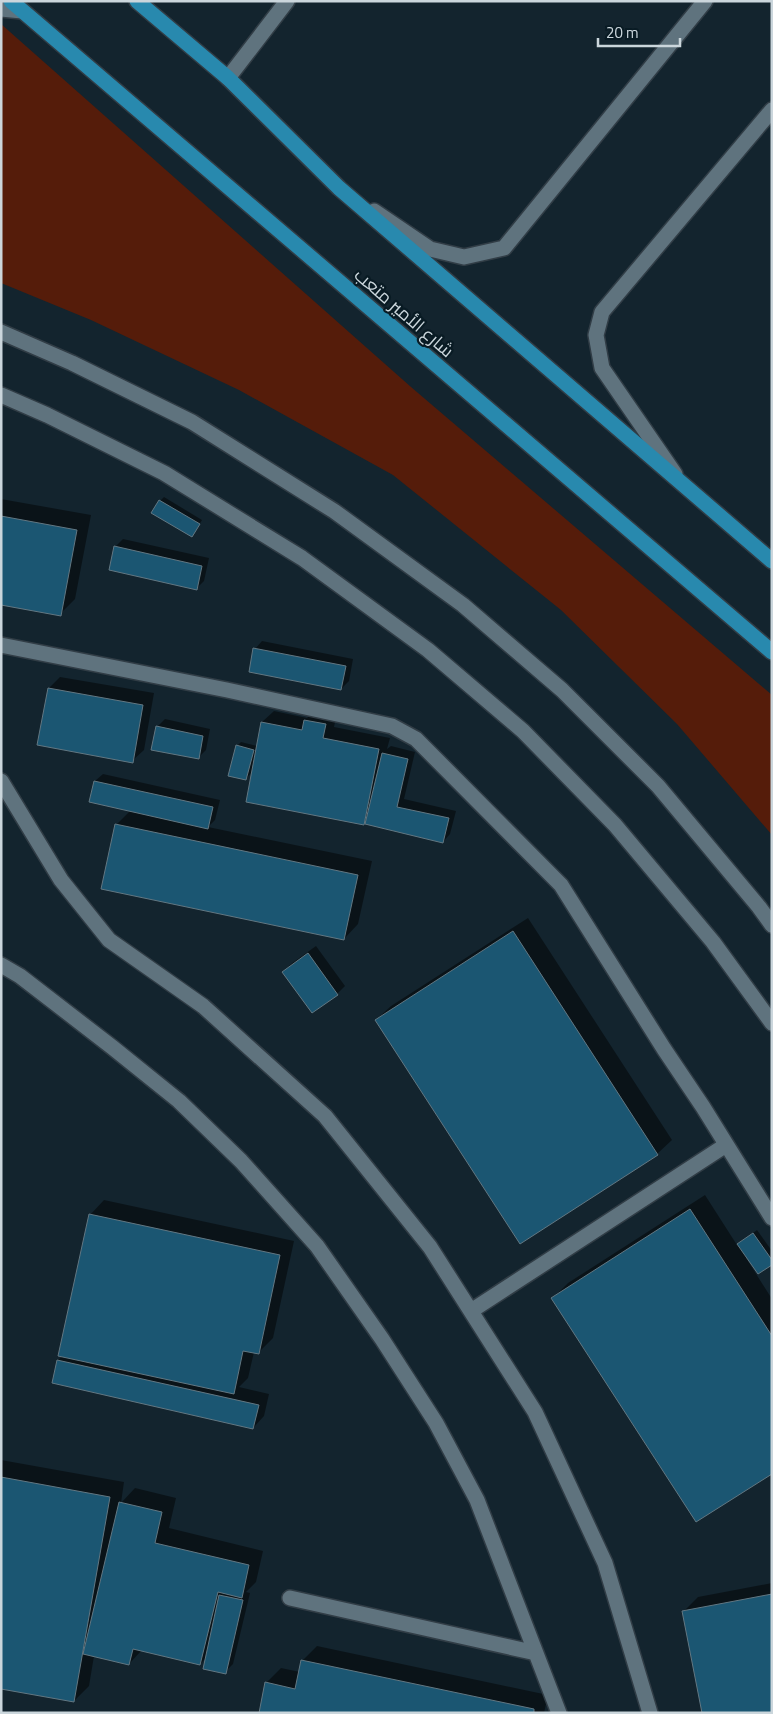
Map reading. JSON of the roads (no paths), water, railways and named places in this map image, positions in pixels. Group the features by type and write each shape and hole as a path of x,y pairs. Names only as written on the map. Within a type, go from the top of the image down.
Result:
{"main road":[{"path":"136,1 228,78 339,188 772,561"},
{"name":"شارع الأمير متعب","path":"17,6 772,652"}],"street":[{"path":"228,78 288,1"},
{"path":"339,188 430,249 464,257 504,248 705,1"},
{"path":"1,9 17,6"},
{"path":"683,486 602,368 596,335 602,312 772,110"},
{"path":"1,332 72,363 192,422 334,511 463,605 562,690 651,779 772,925"},
{"path":"1,395 47,415 164,473 302,558 428,650 523,731 615,824 713,942 772,1023"},
{"path":"1,645 227,690 392,726 416,739 561,885 772,1218"},
{"path":"1,781 61,880 109,940 203,1006 325,1116 430,1247 535,1412 605,1563 650,1713"},
{"path":"1,965 20,976 74,1017 179,1101 241,1161 317,1246 382,1339 440,1431 477,1500 559,1713"},
{"path":"471,1311 726,1145"},
{"path":"290,1598 536,1653"}]}
